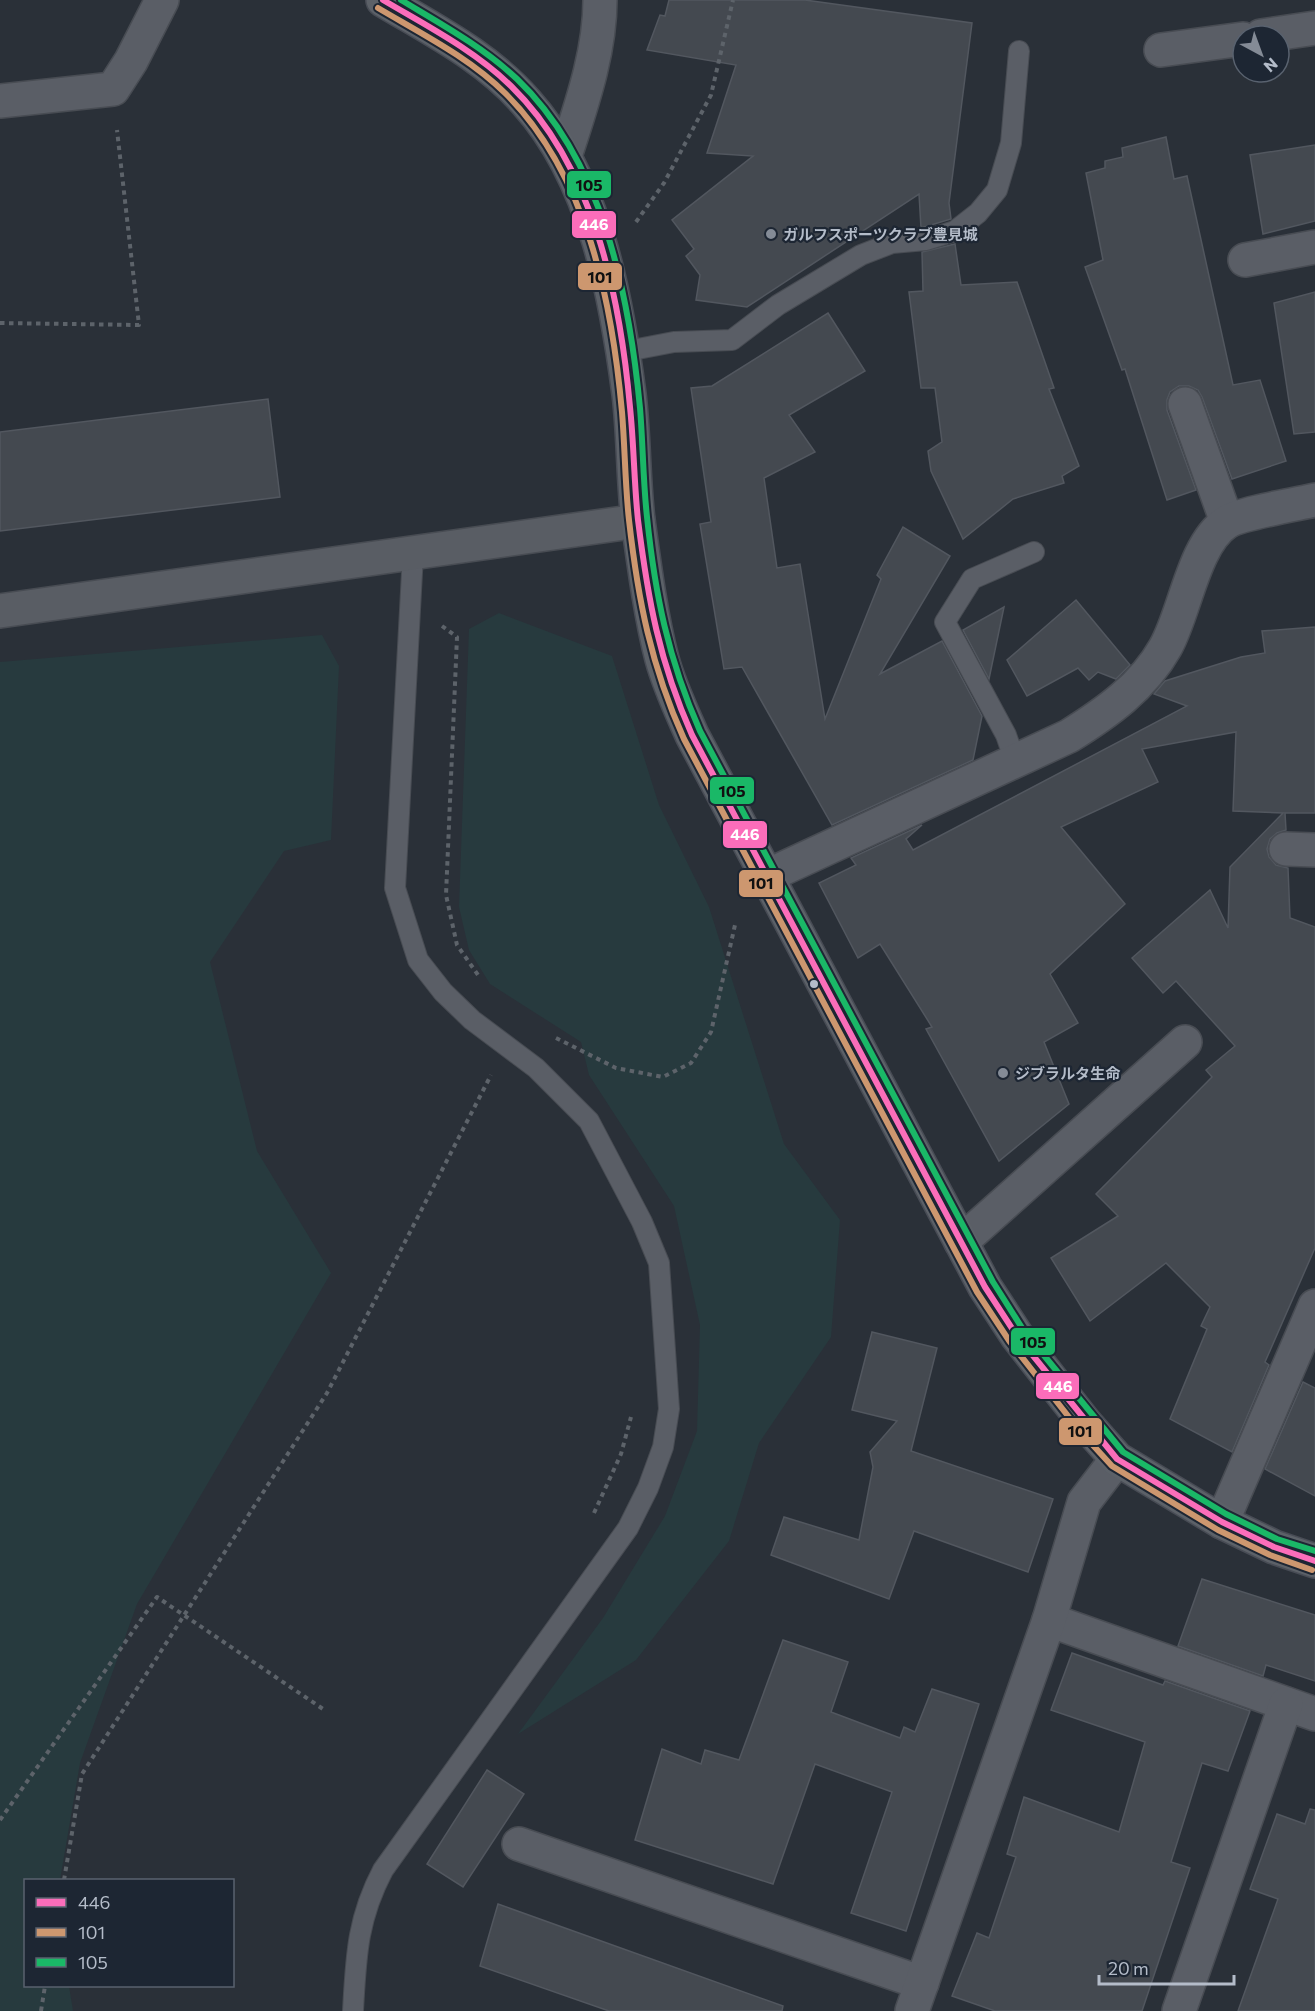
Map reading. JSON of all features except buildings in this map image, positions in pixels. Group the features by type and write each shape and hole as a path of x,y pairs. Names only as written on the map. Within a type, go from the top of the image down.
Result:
{"main road":[{"path":"382,0 453,41 494,71 527,102 565,156 589,214 604,266 622,351 629,395 638,521 662,659 676,699 692,735 985,1287 1017,1336 1086,1424 1117,1459 1222,1522 1274,1547 1315,1561"}],"street":[{"path":"0,101 113,89 131,61 162,0"},
{"path":"565,156 586,90 600,16 600,0"},
{"path":"1291,32 1315,28"},
{"path":"1161,50 1231,41"},
{"path":"1245,260 1315,247"},
{"path":"1185,404 1227,522"},
{"path":"767,876 1069,736 1105,713 1137,686 1165,648 1201,556 1214,536 1227,522 1315,500"},
{"path":"0,611 638,521"},
{"path":"961,1242 1185,1042"},
{"path":"1222,1522 1315,1305"},
{"path":"519,1844 917,1997 1049,1620 1084,1502 1117,1459"},
{"path":"1049,1620 1301,1709 1179,2011"}],"lane":[{"path":"622,351 674,342 732,340 778,305 861,255 892,243 926,240 955,231 978,213 997,190 1011,143 1019,51"},
{"path":"1015,761 1006,735 945,622 972,579 1034,552"},
{"path":"353,2011 359,1933 368,1898 383,1870 628,1528 648,1488 663,1447 669,1409 659,1263 642,1222 589,1121 561,1090 472,1020 443,992 418,960 395,888 413,554"}],"path":[{"path":"604,266 664,183 711,96 733,0"},
{"path":"0,323 139,325 113,89"},
{"path":"441,625 458,637 446,895 457,945 483,983"},
{"path":"513,1050 530,1025 616,1068 663,1077 691,1064 711,1032 735,925"},
{"path":"64,1879 82,1774 327,1393 493,1072 502,1079"},
{"path":"590,1520 621,1454 633,1408"},
{"path":"0,1820 157,1597 323,1709"},
{"path":"41,2011 45,1987"}],"green space":[{"path":"499,613 612,656 659,805 709,907 784,1144 840,1220 831,1337 759,1443 729,1541 636,1660 518,1734 603,1618 665,1516 697,1431 700,1325 674,1206 589,1075 581,1042 490,984 469,950 459,907 469,629"},
{"path":"322,635 339,666 331,840 284,851 210,962 257,1151 331,1273 137,1604 80,1763 60,1879 24,1879 24,1987 69,1987 73,2011 0,2011 0,662"}],"transit line":[{"name":"446","path":"383,0 466,50 511,86 540,118 563,155 582,194 598,235 619,321 630,407 637,506 646,577 656,630 671,681 692,735 985,1287 1017,1336 1117,1459 1222,1522 1274,1547 1315,1561"},
{"name":"105","path":"401,0 476,46 517,79 547,112 571,149 591,189 607,232 628,320 640,408 650,545 664,626 679,678 700,731 993,1282 1024,1331 1123,1452 1226,1514 1277,1539 1315,1551"},
{"name":"101","path":"378,8 461,58 506,94 534,126 557,162 576,201 591,242 611,327 622,412 628,506 637,578 654,659 663,685 684,739 977,1292 1010,1342 1079,1430 1112,1466 1218,1530 1270,1555 1312,1570"}],"place":[{"name":"ガルフスポーツクラブ豊見城","path":"771,234"},
{"name":"ジブラルタ生命","path":"1003,1073"}]}
